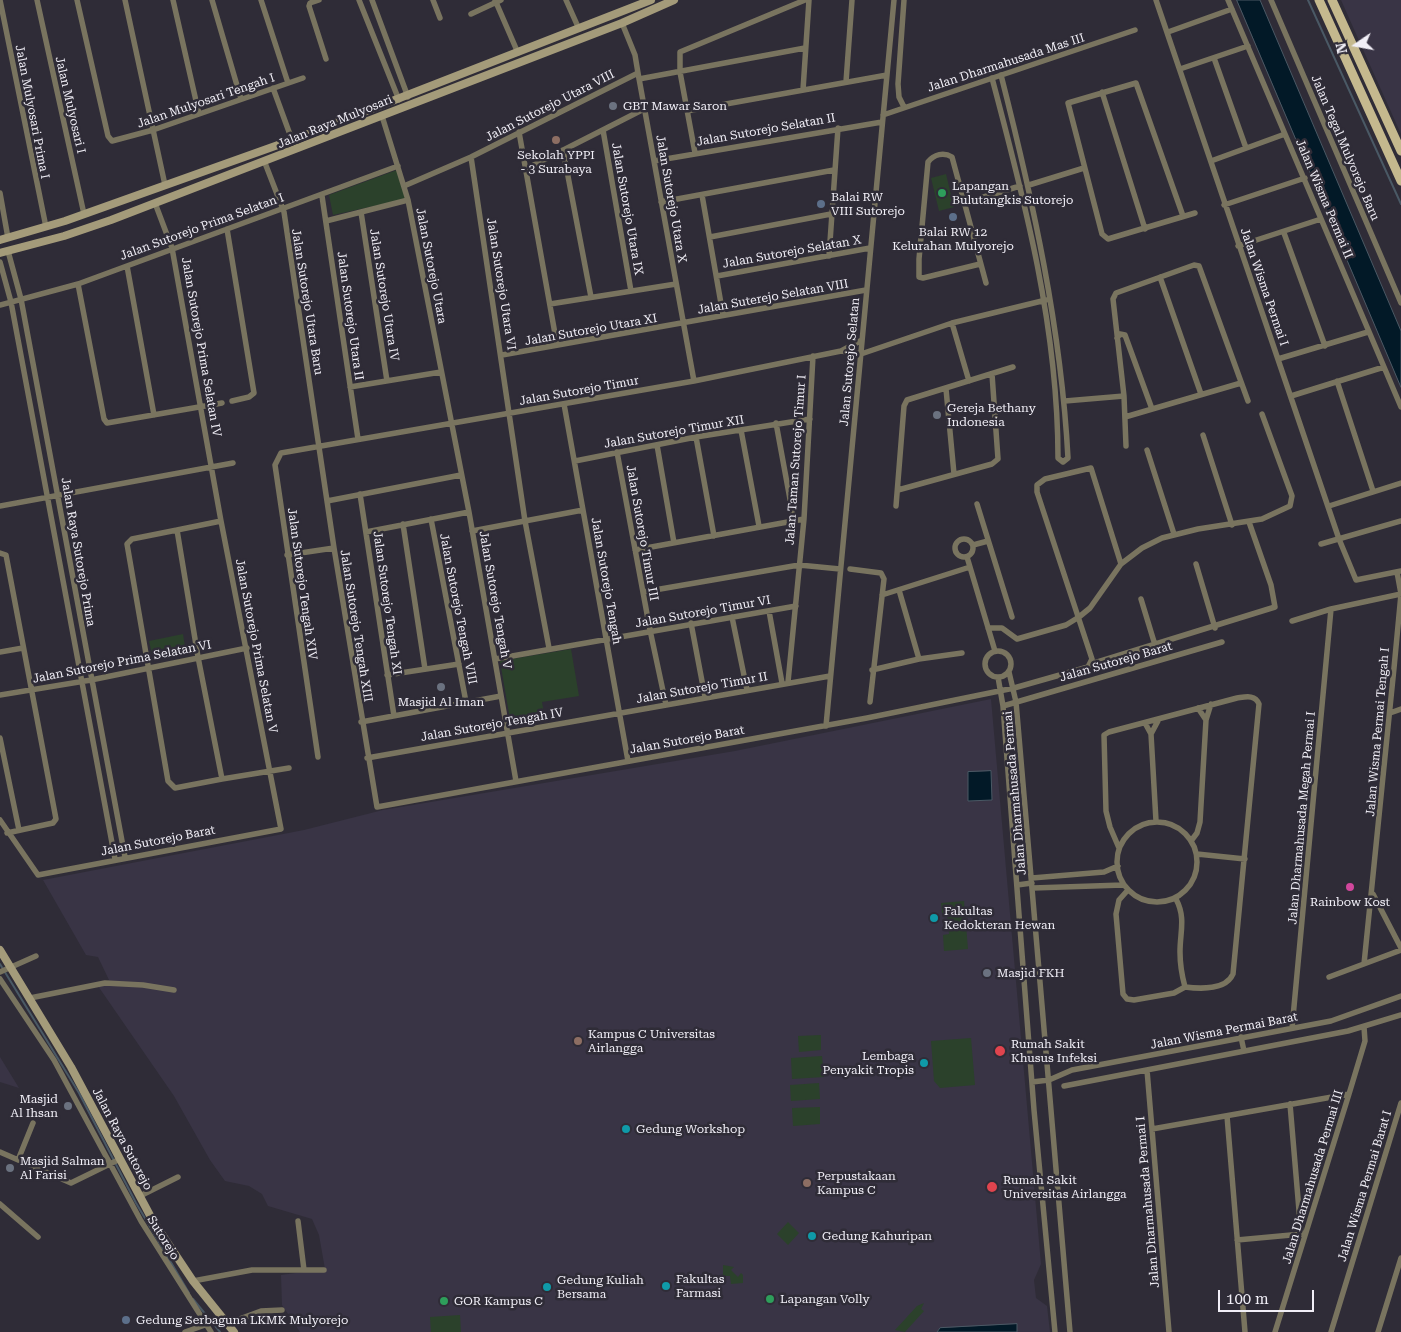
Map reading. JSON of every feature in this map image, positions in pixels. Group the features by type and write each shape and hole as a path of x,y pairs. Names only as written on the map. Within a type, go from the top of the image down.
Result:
{"main road":[{"name":"Jalan Raya Mulyosari","path":"4,239 46,228 292,140 408,97 651,0"},
{"name":"Jalan Raya Mulyosari","path":"4,252 101,224 622,23 674,0"},
{"path":"1320,0 1401,181"},
{"path":"1332,0 1400,147 1386,148"},
{"path":"556,39 560,47"},
{"path":"1381,138 1393,133"},
{"path":"275,146 280,156"},
{"path":"106,206 111,220"},
{"path":"96,210 101,224"},
{"name":"Jalan Raya Sutorejo","path":"0,950 92,1104 115,1161 140,1196 218,1317 234,1332"}],"street":[{"name":"Jalan Mulyosari Prima I","path":"0,0 46,228"},
{"name":"Jalan Mulyosari I","path":"36,0 84,214"},
{"name":"Jalan Mulyosari Tengah I","path":"77,0 108,136 115,141 153,130 303,78"},
{"path":"125,0 165,185"},
{"path":"173,0 199,114"},
{"path":"212,0 241,99"},
{"path":"261,0 288,83"},
{"path":"318,0 310,3 309,6 326,59"},
{"path":"359,0 399,100"},
{"path":"372,0 381,29 408,97"},
{"path":"433,0 440,18"},
{"path":"566,0 579,29"},
{"path":"695,153 680,72 679,56 681,51 807,0 802,90"},
{"path":"846,82 852,0"},
{"name":"Jalan Sutorejo Selatan","path":"826,726 894,0"},
{"path":"904,0 898,84 904,107"},
{"name":"Jalan Wisma Permai I","path":"1156,0 1224,205 1339,539 1356,580 1399,574"},
{"name":"Jalan Wisma Permai II","path":"1228,0 1401,407"},
{"name":"Jalan Tegal Mulyorejo Baru","path":"1271,0 1401,303"},
{"path":"471,14 497,1 518,53"},
{"path":"1168,32 1232,9"},
{"name":"Jalan Sutorejo Utara X","path":"622,23 639,76 694,381"},
{"path":"372,32 381,29"},
{"name":"Jalan Dharmahusada Mas III","path":"883,114 1135,30"},
{"path":"1180,69 1248,46"},
{"name":"Jalan Sutorejo Utara VIII","path":"404,186 471,157 519,132 639,76 680,72 805,48"},
{"path":"1214,58 1246,148"},
{"path":"992,78 1020,186 1044,300 1058,407 1058,458 1063,462 1068,458 1065,401 1052,299 1029,185 1001,74"},
{"path":"687,112 887,75"},
{"path":"1183,216 1136,83 1067,104 1102,234 1108,239 1195,213"},
{"path":"273,88 292,140"},
{"path":"1102,92 1145,229"},
{"path":"526,169 644,109"},
{"name":"Jalan Sutorejo Utara","path":"382,116 408,200 451,423"},
{"name":"Jalan Sutorejo Selatan II","path":"654,161 838,128 882,122"},
{"path":"829,256 838,128"},
{"name":"Jalan Sutorejo Utara IX","path":"604,130 631,291"},
{"path":"519,132 557,345"},
{"path":"1210,161 1284,134"},
{"path":"563,150 591,298"},
{"path":"980,264 923,278 919,277 928,162 932,157 940,154 952,157 986,283"},
{"name":"Jalan Sutorejo Utara VI","path":"471,157 502,355 525,521 549,648"},
{"name":"Jalan Sutorejo Utara Baru","path":"265,162 283,208 319,447"},
{"name":"Jalan Sutorejo Prima Selatan I","path":"0,305 78,284 172,248 322,196 398,166"},
{"path":"1029,185 1084,168"},
{"path":"662,202 834,170"},
{"path":"1224,205 1305,178"},
{"path":"964,203 1020,186"},
{"path":"0,193 4,239"},
{"path":"702,195 723,315"},
{"name":"Jalan Sutorejo Utara II","path":"322,196 358,439"},
{"path":"326,221 408,200"},
{"name":"Jalan Sutorejo Prima Selatan IV","path":"155,203 172,248 212,466"},
{"name":"Jalan Sutorejo Utara IV","path":"361,212 387,381"},
{"path":"710,237 831,214"},
{"path":"1238,246 1321,220"},
{"path":"227,229 254,393 249,397 232,401"},
{"path":"1284,233 1324,346"},
{"name":"Jalan Sutorejo Selatan X","path":"717,276 870,248"},
{"name":"Jalan Raya Sutorejo Prima","path":"4,252 21,299 125,858"},
{"name":"Jalan Raya Sutorejo Prima","path":"0,262 11,302 115,859"},
{"path":"127,266 154,415"},
{"path":"1126,446 1124,396 1113,295 1199,266 1248,401"},
{"path":"1160,278 1202,394"},
{"path":"78,284 105,420 111,423 222,403"},
{"path":"550,304 676,284"},
{"name":"Jalan Suterejo Selatan VIII","path":"683,324 723,315 866,290"},
{"path":"861,354 952,322 1052,299"},
{"path":"952,322 969,381"},
{"name":"Jalan Sutorejo Utara XI","path":"502,355 683,324"},
{"path":"1278,359 1368,332"},
{"path":"1117,338 1120,334 1125,335 1152,409"},
{"name":"Jalan Sutorejo Timur","path":"319,447 694,381 841,351 862,340"},
{"name":"Jalan Sutorejo Timur","path":"841,351 861,354"},
{"name":"Jalan Taman Sutorejo Timur I","path":"785,683 796,606 804,519 813,356"},
{"path":"1291,396 1384,367"},
{"path":"896,506 905,403 1013,368"},
{"path":"350,387 441,372"},
{"path":"898,490 992,464 998,459 992,374"},
{"path":"1337,381 1373,491"},
{"path":"1125,417 1241,383"},
{"path":"946,389 954,474"},
{"path":"1065,401 1124,396"},
{"name":"Jalan Sutorejo Tengah","path":"564,404 628,761"},
{"path":"988,628 1002,628 1017,639 1066,625 1090,608 1122,564 1142,548 1174,534 1249,522 1271,516 1290,506 1292,496 1262,414"},
{"name":"Jalan Sutorejo Timur XII","path":"575,461 696,437 810,419"},
{"name":"Jalan Sutorejo Tengah V","path":"451,423 469,512 516,781"},
{"path":"776,424 794,520"},
{"path":"741,430 760,526"},
{"path":"1203,435 1232,525"},
{"path":"696,437 714,536"},
{"path":"657,445 674,543"},
{"name":"Jalan Sutorejo Tengah XIII","path":"319,447 361,722 375,806 378,807"},
{"name":"Jalan Sutorejo Tengah XIV","path":"318,757 287,555 276,460 284,452 319,447"},
{"path":"1147,450 1174,534"},
{"name":"Jalan Sutorejo Timur III","path":"617,452 642,592 666,704"},
{"path":"0,506 234,463"},
{"name":"Jalan Sutorejo Prima Selatan V","path":"212,466 281,829"},
{"path":"1091,664 1092,659 1037,492 1037,485 1045,479 1091,468 1122,564"},
{"path":"327,501 461,475"},
{"path":"1329,506 1401,482"},
{"name":"Jalan Sutorejo Tengah XI","path":"360,494 394,716"},
{"path":"977,504 1012,617"},
{"path":"472,530 583,510"},
{"path":"366,532 469,512"},
{"name":"Jalan Sutorejo Tengah VIII","path":"431,519 466,702"},
{"path":"635,550 804,519"},
{"path":"221,521 132,539 127,544 170,784 177,787 289,768"},
{"path":"1321,544 1401,521"},
{"name":"Jalan Sutorejo Barat","path":"378,807 826,726 1000,691 1088,667 1091,664 1215,628 1275,607 1270,585 1249,522"},
{"path":"403,524 425,669"},
{"path":"177,530 198,657 222,779"},
{"path":"967,558 958,556 954,551 955,544 959,540 966,539 973,546"},
{"path":"973,546 988,541"},
{"path":"967,558 973,551 973,546"},
{"path":"287,555 334,548"},
{"path":"0,553 6,556 56,820 53,823 7,833 0,820"},
{"path":"967,558 995,651"},
{"path":"1196,564 1215,628"},
{"path":"642,592 799,565 840,569"},
{"path":"882,595 970,568"},
{"path":"850,569 881,573 884,579 872,670 870,702"},
{"name":"Jalan Wisma Permai Tengah I","path":"1364,964 1373,894 1401,594 1399,574"},
{"path":"899,590 919,659"},
{"path":"1292,621 1360,602 1401,594"},
{"path":"1141,599 1155,645"},
{"name":"Jalan Sutorejo Timur VI","path":"495,659 650,630 796,606"},
{"name":"Jalan Dharmahusada Megah Permai I","path":"1292,1028 1331,610"},
{"path":"769,611 785,683"},
{"path":"732,617 746,690"},
{"path":"691,623 705,697"},
{"name":"Jalan Sutorejo Barat","path":"1016,702 1222,642"},
{"path":"0,652 23,648"},
{"name":"Jalan Sutorejo Prima Selatan VI","path":"0,695 81,682 247,648"},
{"path":"995,651 1004,652 1010,659 1009,672 998,677 990,674 985,663 988,656 995,651"},
{"path":"872,670 919,659 962,653"},
{"path":"387,675 459,664"},
{"path":"1394,668 1401,665"},
{"name":"Jalan Dharmahusada Permai","path":"1009,672 1016,702 1070,1332"},
{"name":"Jalan Sutorejo Timur II","path":"620,713 830,676"},
{"name":"Jalan Dharmahusada Permai","path":"998,677 1003,706 1032,1082 1055,1332"},
{"path":"361,722 501,696"},
{"path":"1119,848 1110,827 1106,811 1104,735 1246,696 1258,700 1245,859 1233,974 1230,980 1224,985 1185,987 1174,993 1134,1000 1127,999 1123,994 1116,914 1119,900 1127,891"},
{"name":"Jalan Dharmahusada Permai","path":"1003,706 1016,702"},
{"path":"1192,841 1197,833 1200,822 1206,720 1212,704"},
{"path":"1198,708 1206,720"},
{"path":"1390,713 1401,709"},
{"name":"Jalan Sutorejo Tengah IV","path":"367,758 620,713"},
{"path":"1151,734 1159,719"},
{"path":"1145,723 1151,734 1156,821"},
{"path":"0,738 19,830"},
{"path":"1156,821 1176,827 1192,841 1197,854 1197,867 1194,880 1186,891 1176,899 1150,903 1136,898 1123,885 1118,866 1119,848 1125,836 1133,828 1144,823 1156,821"},
{"name":"Jalan Sutorejo Barat","path":"7,833 36,874 39,875 115,859 281,829"},
{"path":"1197,854 1245,859"},
{"path":"1032,883 1104,872 1118,866"},
{"path":"1032,883 1123,885"},
{"name":"Jalan Dharmahusada Permai","path":"1017,885 1032,883"},
{"path":"1329,977 1401,949 1373,894"},
{"path":"1176,899 1182,911 1184,924 1180,959 1185,987"},
{"path":"0,972 36,956"},
{"name":"Sutorejo","path":"0,979 54,1060 115,1161 141,1221 211,1332"},
{"path":"30,998 105,983 144,985 174,990"},
{"name":"Jalan Wisma Permai Barat","path":"1049,1080 1072,1070 1241,1037 1331,1022 1401,996"},
{"path":"1064,1086 1364,1027 1401,1015"},
{"name":"Jalan Dharmahusada Permai III","path":"1275,1332 1303,1234 1365,1041 1364,1027"},
{"path":"1241,1037 1244,1051"},
{"name":"Jalan Dharmahusada Permai I","path":"1147,1070 1169,1332"},
{"path":"1032,1082 1049,1080"},
{"path":"1152,1129 1349,1094"},
{"path":"1237,1240 1303,1234 1290,1104"},
{"name":"Jalan Wisma Permai Barat I","path":"1331,1332 1401,1104"},
{"path":"1227,1116 1245,1332"},
{"path":"18,1160 33,1123"},
{"path":"0,1152 71,1183 115,1161"},
{"path":"140,1196 178,1177"},
{"path":"0,1204 38,1237"},
{"path":"298,1221 304,1270"},
{"path":"1378,1332 1401,1258"},
{"path":"193,1280 252,1270 324,1270"},
{"path":"226,1324 261,1311 282,1310"},
{"path":"186,1332 207,1324 218,1317"}],"shaded area":[{"path":"1341,0 1401,0 1401,134 1365,54"},
{"name":"Kampus C Universitas Airlangga","path":"991,699 1041,1264 1034,1280 1036,1298 1047,1306 1050,1332 300,1332 282,1305 281,1275 325,1269 319,1235 312,1219 268,1206 262,1194 249,1186 225,1181 210,1160 174,1096 98,986 109,980 98,957 86,955 43,880 304,830 383,810 735,751"},
{"path":"0,1057 19,1088 0,1082"}],"green space":[{"path":"397,170 406,199 333,215 329,195"},
{"name":"Lapangan Bulutangkis Sutorejo","path":"946,174 954,207 939,211 931,178"},
{"path":"183,634 186,653 153,659 149,641"},
{"path":"571,649 579,696 542,702 545,719 511,725 500,661"},
{"path":"964,901 968,949 944,951 943,935 949,934 947,913 942,913 941,903"},
{"path":"821,1035 821,1050 799,1052 798,1036"},
{"path":"971,1038 975,1085 940,1088 934,1081 931,1041"},
{"path":"822,1056 824,1077 792,1079 791,1058"},
{"path":"819,1083 820,1099 791,1101 790,1085"},
{"path":"820,1107 820,1124 793,1126 792,1108"},
{"path":"788,1222 799,1233 788,1245 777,1234"},
{"path":"723,1265 734,1267 731,1270 738,1277 741,1273 743,1275 743,1283 731,1284 730,1276 723,1276"},
{"path":"924,1303 921,1309 924,1311 905,1332 895,1330 917,1306"},
{"path":"460,1315 461,1332 431,1332 430,1317"}],"water":[{"path":"1237,0 1260,0 1401,331 1401,387"},
{"path":"991,771 992,800 968,801 968,772"},
{"path":"1017,1324 1017,1332 937,1332 940,1328"}],"waterway":[{"path":"1308,0 1401,204"},
{"path":"0,964 79,1093 136,1203 189,1293"},
{"path":"193,1299 220,1332"}],"place":[{"name":"GBT Mawar Saron","path":"613,106"},
{"name":"Sekolah YPPI - 3 Surabaya","path":"556,140"},
{"name":"Lapangan Bulutangkis Sutorejo","path":"942,193"},
{"name":"Balai RW VIII Sutorejo","path":"821,204"},
{"name":"Balai RW 12 Kelurahan Mulyorejo","path":"953,217"},
{"name":"Gereja Bethany Indonesia","path":"937,415"},
{"name":"Masjid Al Iman","path":"441,687"},
{"name":"Rainbow Kost","path":"1350,887"},
{"name":"Fakultas Kedokteran Hewan","path":"934,918"},
{"name":"Masjid FKH","path":"987,973"},
{"name":"Kampus C Universitas Airlangga","path":"578,1041"},
{"name":"Rumah Sakit Khusus Infeksi","path":"1000,1051"},
{"name":"Lembaga Penyakit Tropis","path":"924,1063"},
{"name":"Masjid Al Ihsan","path":"68,1106"},
{"name":"Gedung Workshop","path":"626,1129"},
{"name":"Masjid Salman Al Farisi","path":"10,1168"},
{"name":"Perpustakaan Kampus C","path":"807,1183"},
{"name":"Rumah Sakit Universitas Airlangga","path":"992,1187"},
{"name":"Gedung Kahuripan","path":"812,1236"},
{"name":"Fakultas Farmasi","path":"666,1286"},
{"name":"Gedung Kuliah Bersama","path":"547,1287"},
{"name":"Lapangan Volly","path":"770,1299"},
{"name":"GOR Kampus C","path":"444,1301"},
{"name":"Gedung Serbaguna LKMK Mulyorejo","path":"126,1320"}]}
